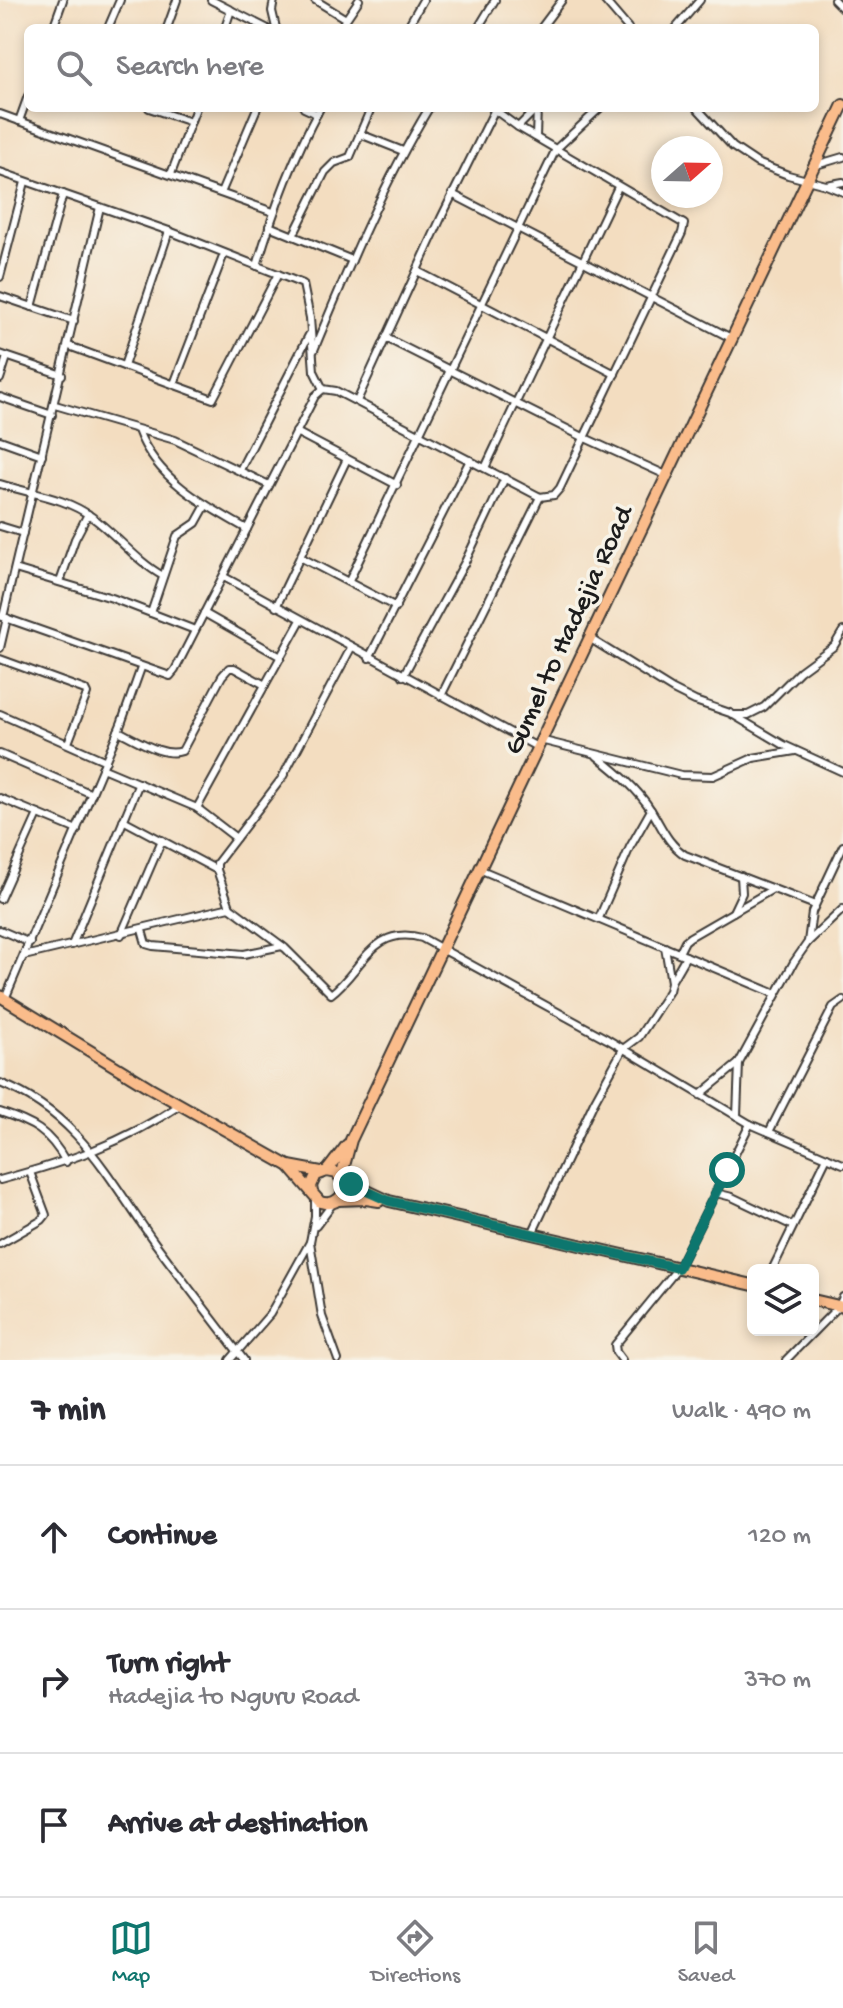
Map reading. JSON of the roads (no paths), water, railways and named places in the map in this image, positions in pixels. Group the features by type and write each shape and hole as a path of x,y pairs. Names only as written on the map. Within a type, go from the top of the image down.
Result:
{"main road":[{"name":"Gumel to Hadejia Road","path":"341,1178 351,1140 843,105"},
{"path":"2,997 289,1166 314,1195 326,1203 366,1199 389,1201 747,1284"},
{"path":"314,1195 313,1181 351,1140"},
{"path":"289,1166 324,1171 389,1201"},
{"path":"335,1202 344,1190 341,1178"},
{"path":"819,1301 842,1303"}],"street":[{"path":"54,24 63,0"},
{"path":"110,24 120,0"},
{"path":"168,24 177,0"},
{"path":"211,0 259,24"},
{"path":"264,24 274,0"},
{"path":"315,0 346,19"},
{"path":"343,24 359,0"},
{"path":"409,24 423,0"},
{"path":"480,24 495,0"},
{"path":"544,24 562,0"},
{"path":"679,24 700,0"},
{"path":"834,0 843,9"},
{"path":"608,1 625,24"},
{"path":"226,24 231,10"},
{"path":"272,11 275,24"},
{"path":"619,24 622,21"},
{"path":"19,121 24,107"},
{"path":"161,112 191,122"},
{"path":"171,174 195,112"},
{"path":"221,193 255,112"},
{"path":"257,266 273,212 303,138 317,112"},
{"path":"293,236 325,172 334,163 350,157 369,112"},
{"path":"312,354 403,151 427,112"},
{"path":"357,401 492,112"},
{"path":"3,617 170,676 224,577 315,396 323,389 336,391 357,401 540,497 554,495 585,438 684,224 497,112"},
{"path":"518,127 533,112"},
{"path":"536,137 537,112"},
{"path":"349,581 556,149 596,112"},
{"path":"701,112 742,153 772,169 843,192"},
{"path":"0,114 273,212"},
{"path":"360,134 403,151"},
{"path":"816,165 843,157"},
{"path":"0,172 169,231 303,284 314,371 323,389"},
{"path":"0,277 25,182"},
{"path":"826,185 843,182"},
{"path":"485,468 618,187"},
{"path":"32,307 63,194"},
{"path":"452,194 731,338"},
{"path":"0,648 3,617 100,207"},
{"path":"269,226 352,260"},
{"path":"124,366 169,231"},
{"path":"174,384 224,254"},
{"path":"417,271 615,374"},
{"path":"69,346 213,399 278,274"},
{"path":"0,296 74,321"},
{"path":"240,470 311,332"},
{"path":"386,338 666,475"},
{"path":"0,379 3,356 62,375"},
{"path":"0,397 52,415"},
{"path":"55,405 175,440 269,485"},
{"path":"138,430 145,448 177,485 247,529"},
{"path":"296,432 397,485"},
{"path":"0,440 42,455"},
{"path":"276,607 347,459"},
{"path":"369,658 470,460"},
{"path":"403,676 465,562 505,478"},
{"path":"0,484 32,494 44,494 88,514 133,551 148,568 163,576"},
{"path":"441,696 540,497"},
{"path":"151,613 177,536 196,523 206,505"},
{"path":"60,582 75,539 88,514"},
{"path":"0,526 23,533"},
{"path":"300,557 396,607"},
{"path":"15,569 195,630"},
{"path":"224,577 369,658 538,744 681,775 713,776 753,758 797,751"},
{"path":"204,613 281,657"},
{"path":"197,808 301,620"},
{"path":"734,715 748,715 764,707 800,671 834,646 843,631"},
{"path":"589,638 673,690 734,715 797,751 843,772"},
{"path":"351,648 282,778 217,863 230,907 282,946 331,994 373,947 384,940 409,934 623,1049 750,1124 843,1164"},
{"path":"0,659 85,690 87,694 68,743"},
{"path":"2,997 30,943 141,668"},
{"path":"118,731 177,754 182,751 229,668 265,685"},
{"path":"0,714 68,743 139,783 197,808 236,838"},
{"path":"0,754 92,794"},
{"path":"597,756 619,774 651,810 674,848 815,905"},
{"path":"72,945 139,783"},
{"path":"0,798 77,830"},
{"path":"599,918 630,847 651,810"},
{"path":"0,899 38,814"},
{"path":"123,820 217,870"},
{"path":"121,935 162,840"},
{"path":"808,942 815,905 843,846"},
{"path":"479,869 776,994"},
{"path":"733,912 742,893 741,876"},
{"path":"532,1234 594,1102 623,1049 639,1037 669,991 685,941 773,889"},
{"path":"24,956 230,907"},
{"path":"700,1095 739,1063 808,942 843,909"},
{"path":"0,930 30,943"},
{"path":"142,930 146,944 153,946 244,954 282,946"},
{"path":"665,947 671,982"},
{"path":"769,1132 833,1007 843,1000"},
{"path":"637,1057 639,1037"},
{"path":"737,1116 739,1063"},
{"path":"1,1085 21,1091 44,1105 66,1123 92,1152 244,1360"},
{"path":"0,1180 92,1152 151,1125 181,1105"},
{"path":"0,1112 47,1134 66,1162"},
{"path":"622,1360 615,1345 678,1268 750,1124"},
{"path":"775,1264 827,1157"},
{"path":"0,1244 46,1215 30,1172"},
{"path":"716,1193 732,1197 793,1226"},
{"path":"230,1360 270,1314 310,1242 314,1229 314,1195"},
{"path":"314,1229 335,1202"},
{"path":"310,1242 322,1316 338,1360"},
{"path":"786,1360 842,1303"}]}
